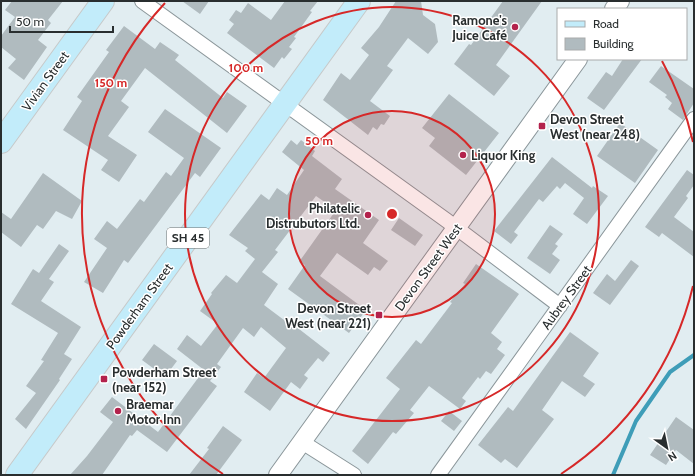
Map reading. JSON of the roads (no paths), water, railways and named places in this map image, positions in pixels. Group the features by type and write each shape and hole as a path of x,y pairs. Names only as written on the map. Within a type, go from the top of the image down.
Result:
{"main road":[{"name":"Vivian Street","path":"1,142 103,1"},
{"name":"Powderham Street","path":"17,475 359,1"}],"street":[{"path":"142,1 456,228 560,306"},
{"name":"Devon Street West","path":"278,475 577,60"},
{"name":"Aubrey Street","path":"438,475 694,119"},
{"path":"302,442 354,475"}],"waterway":[{"path":"613,475 636,421 670,372 694,355"}],"place":[{"name":"Ramone's Juice Café","path":"515,27"},
{"name":"Devon Street West (near 248)","path":"542,126"},
{"name":"Liquor King","path":"463,155"},
{"name":"Philatelic Distrubutors Ltd.","path":"368,215"},
{"name":"Devon Street West (near 221)","path":"379,315"},
{"name":"Powderham Street (near 152)","path":"104,379"},
{"name":"Braemar Motor Inn","path":"118,411"}]}
